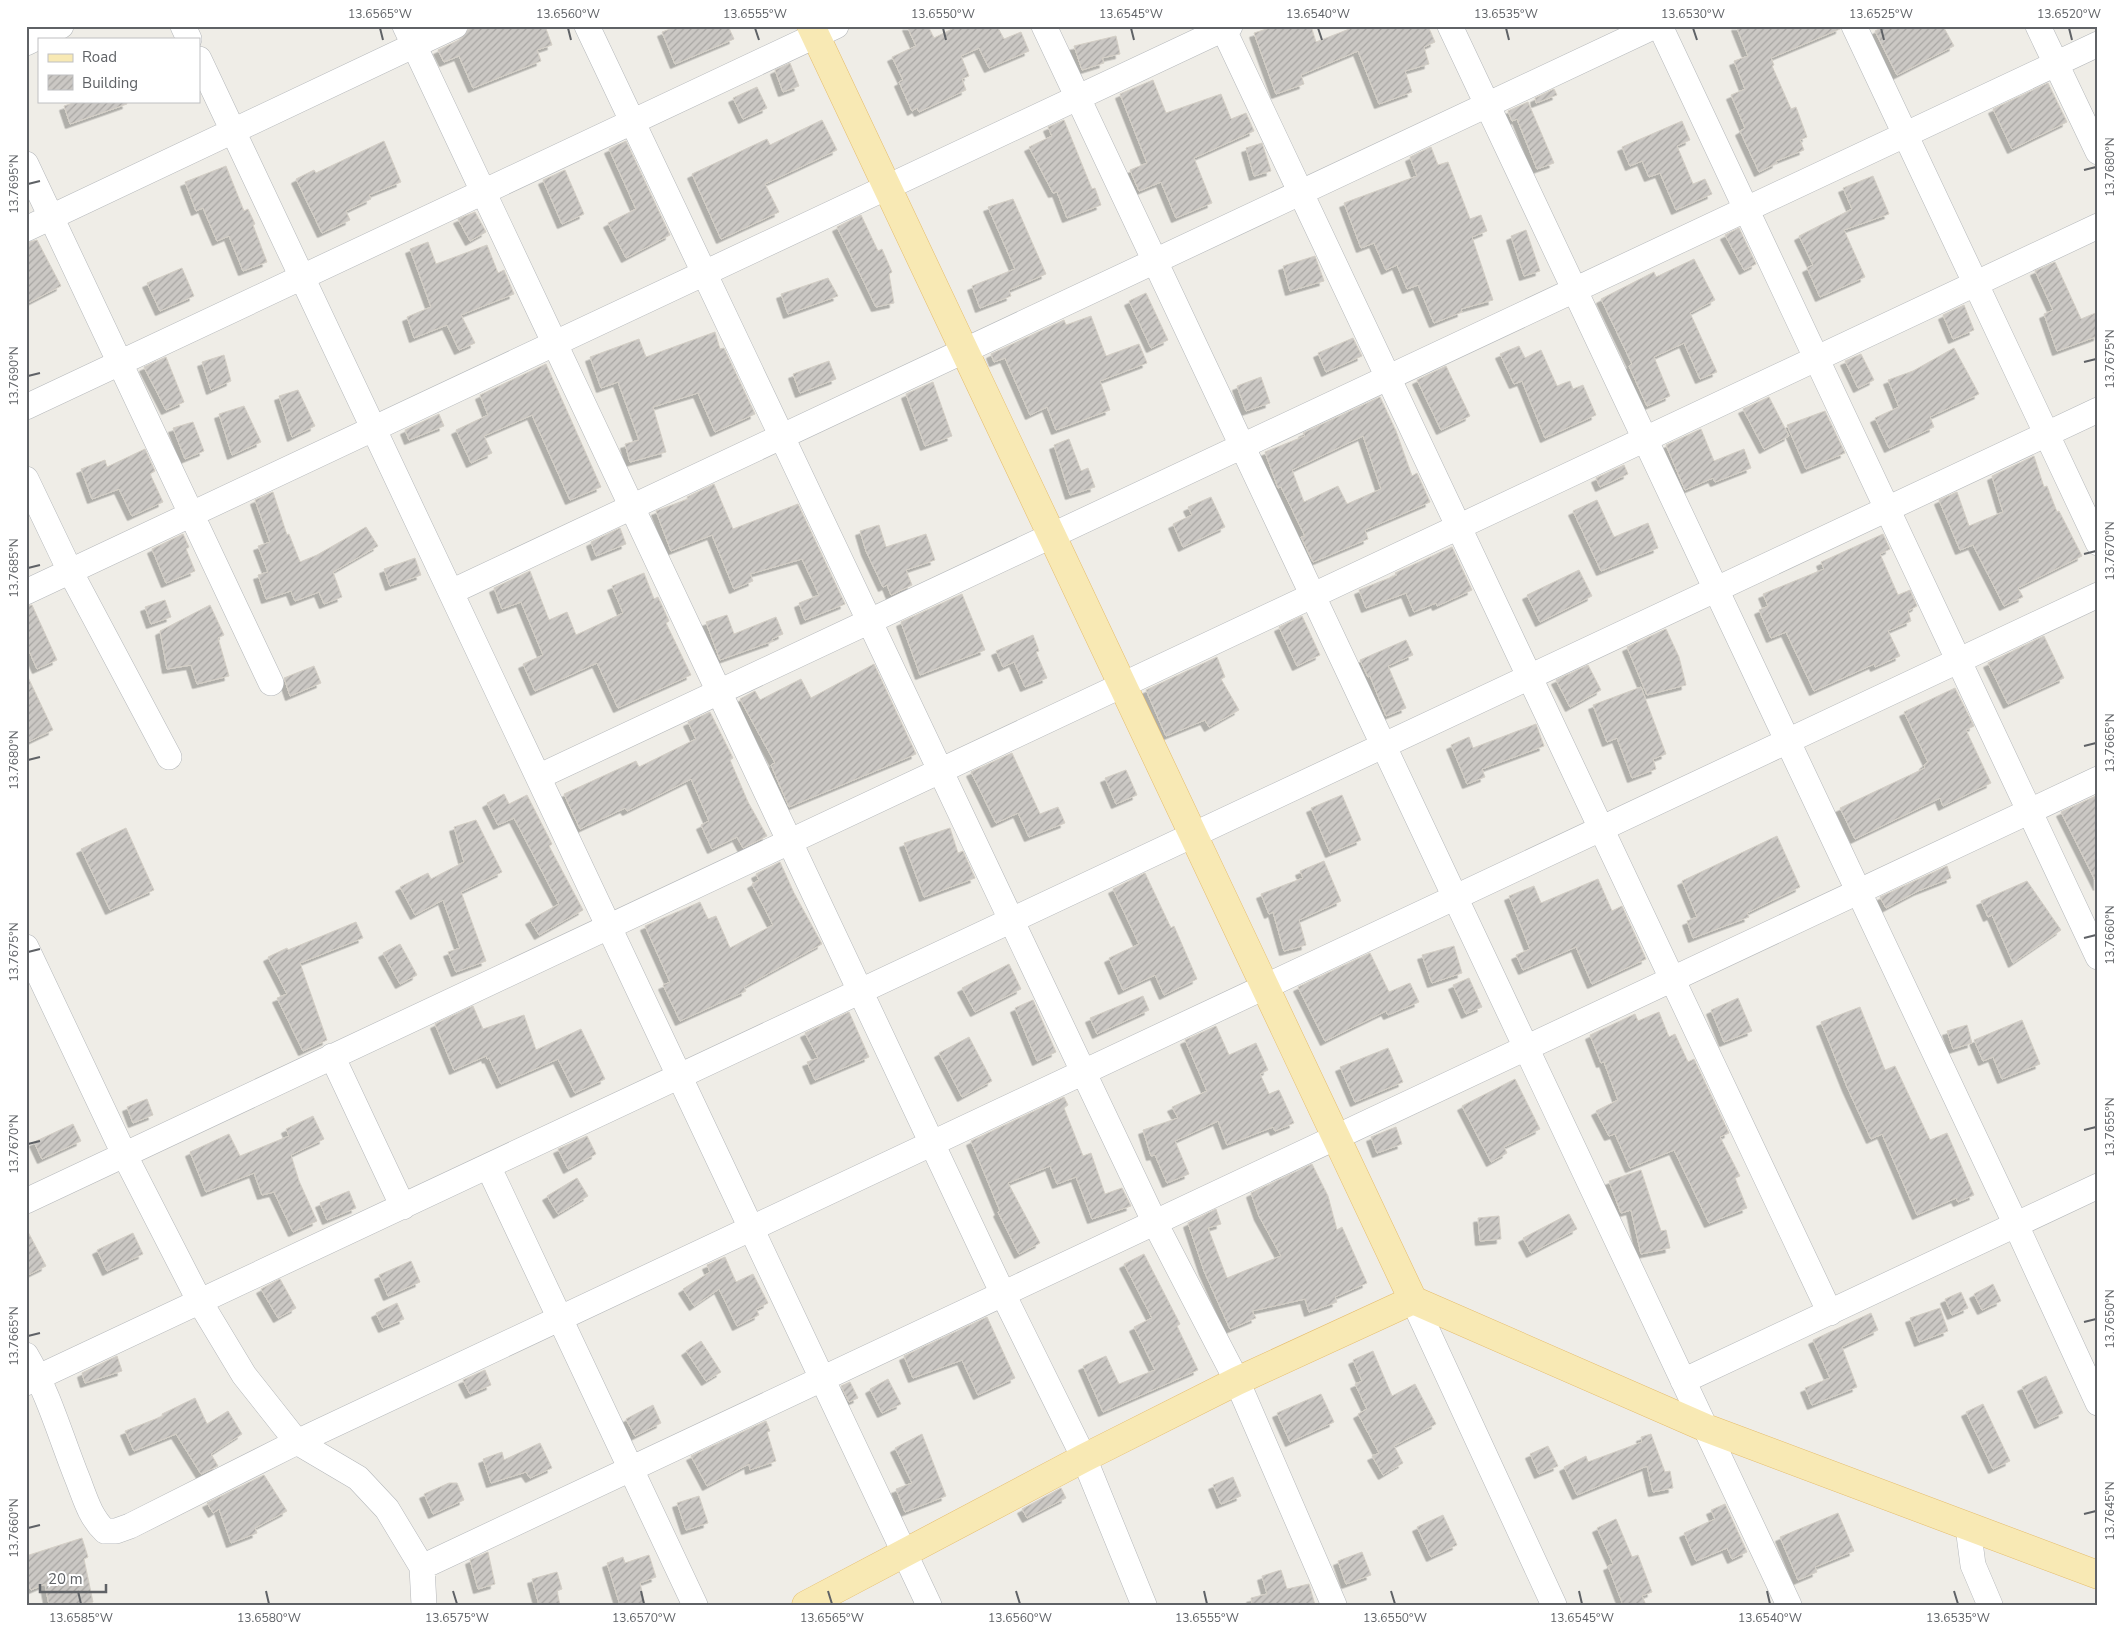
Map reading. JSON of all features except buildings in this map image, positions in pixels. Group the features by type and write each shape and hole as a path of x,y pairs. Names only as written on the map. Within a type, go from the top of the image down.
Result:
{"main road":[{"path":"821,29 887,187 1412,1300 1706,1428 2098,1575"},
{"path":"806,1605 1084,1458 1237,1381 1412,1300"}],"street":[{"path":"26,43 61,26"},
{"path":"183,26 189,38"},
{"path":"26,230 233,132 410,36 456,26"},
{"path":"587,26 1155,1223 1237,1381 1334,1605"},
{"path":"1044,26 1789,1605"},
{"path":"1450,26 2016,1224 2098,1403"},
{"path":"451,592 1655,26"},
{"path":"1660,26 2098,957"},
{"path":"1854,26 2098,543"},
{"path":"2038,26 2098,152"},
{"path":"26,592 1078,98 1225,27 1387,378 1830,1313"},
{"path":"26,406 632,122 821,29"},
{"path":"410,36 932,1143 1084,1458 1144,1605"},
{"path":"538,777 2098,44"},
{"path":"200,61 903,1554 929,1605"},
{"path":"26,164 272,683"},
{"path":"26,1201 2098,226"},
{"path":"33,1380 2098,410"},
{"path":"26,479 70,571 168,757"},
{"path":"26,1355 33,1380 97,1523 105,1530 116,1531 130,1526 296,1442 2098,596"},
{"path":"422,1567 2098,779"},
{"path":"26,947 124,1154 200,1302 244,1375 296,1442 358,1478 387,1509 422,1567 424,1605"},
{"path":"332,1056 403,1207"},
{"path":"488,1166 695,1605"},
{"path":"1683,1380 1830,1313 2098,1186"},
{"path":"1412,1300 1554,1605"},
{"path":"1968,1527 1973,1565 1990,1605"}]}
